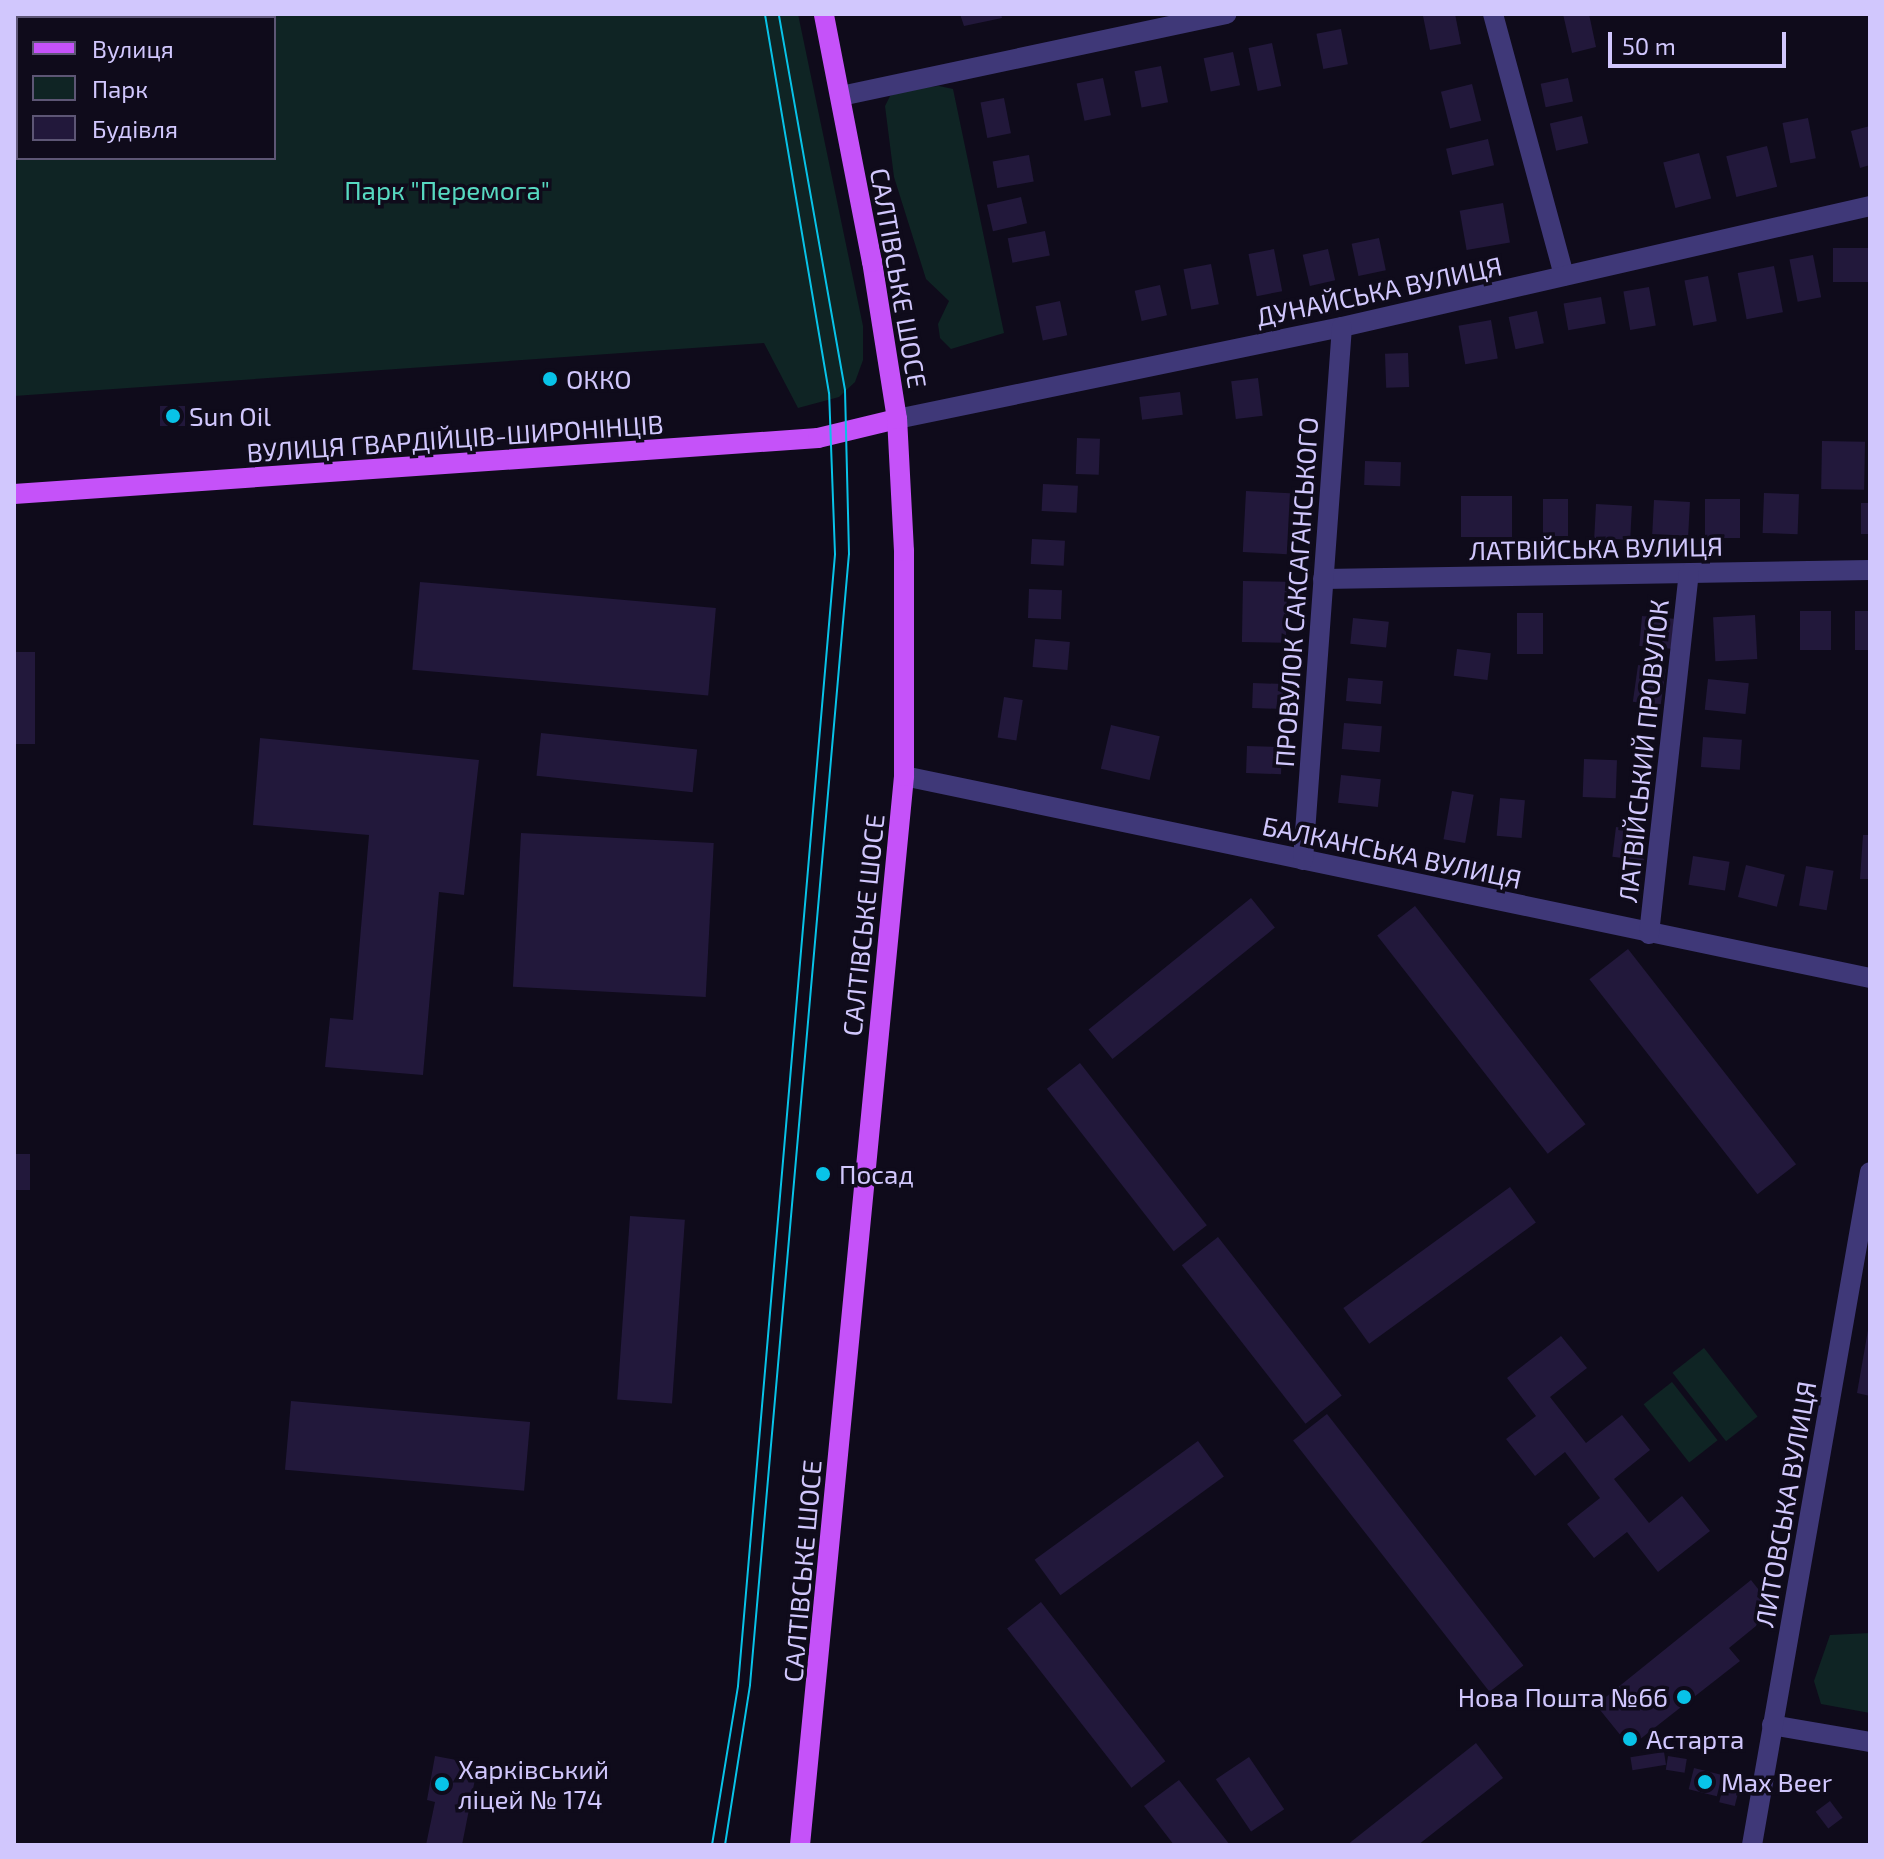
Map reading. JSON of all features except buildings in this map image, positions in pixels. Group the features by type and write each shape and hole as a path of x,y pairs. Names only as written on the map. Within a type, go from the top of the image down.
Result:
{"main road":[{"name":"САЛТІВСЬКЕ ШОСЕ","path":"800,1845 904,776 904,551 897,419 824,14"},
{"name":"ВУЛИЦЯ ГВАРДІЙЦІВ-ШИРОНІНЦІВ","path":"14,494 808,439 897,419"}],"street":[{"path":"841,96 1226,14"},
{"path":"1493,14 1564,276"},
{"name":"ДУНАЙСЬКА ВУЛИЦЯ","path":"897,419 1342,327 1870,206"},
{"name":"ПРОВУЛОК САКСАГАНСЬКОГО","path":"1303,860 1342,327"},
{"name":"ЛАТВІЙСЬКА ВУЛИЦЯ","path":"1323,579 1870,570"},
{"name":"ЛАТВІЙСЬКИЙ ПРОВУЛОК","path":"1649,934 1689,573"},
{"name":"БАЛКАНСЬКА ВУЛИЦЯ","path":"904,776 1870,978"},
{"name":"ЛИТОВСЬКА ВУЛИЦЯ","path":"1752,1845 1870,1172"},
{"path":"1772,1725 1870,1742"}],"green space":[{"name":"Парк \"Перемога\"","path":"14,14 798,14 863,326 863,360 855,382 839,397 798,408 764,343 14,396"},
{"path":"939,86 953,89 1004,333 951,349 940,338 938,324 949,301 926,279 894,177 885,106 890,96 908,89"},
{"path":"1704,1348 1758,1417 1726,1441 1672,1373"},
{"path":"1672,1382 1718,1440 1689,1462 1644,1404"},
{"path":"1870,1633 1870,1713 1821,1704 1814,1681 1830,1635"}],"tram line":[{"path":"712,1845 738,1686 835,554 829,393 765,14"},
{"path":"725,1845 750,1685 849,554 845,390 779,14"}],"place":[{"name":"ОККО","path":"550,379"},
{"name":"Sun Oil","path":"173,416"},
{"name":"Посад","path":"823,1174"},
{"name":"Нова Пошта №66","path":"1684,1697"},
{"name":"Астарта","path":"1630,1739"},
{"name":"Max Beer","path":"1705,1782"},
{"name":"Харківський ліцей № 174","path":"442,1784"}]}
